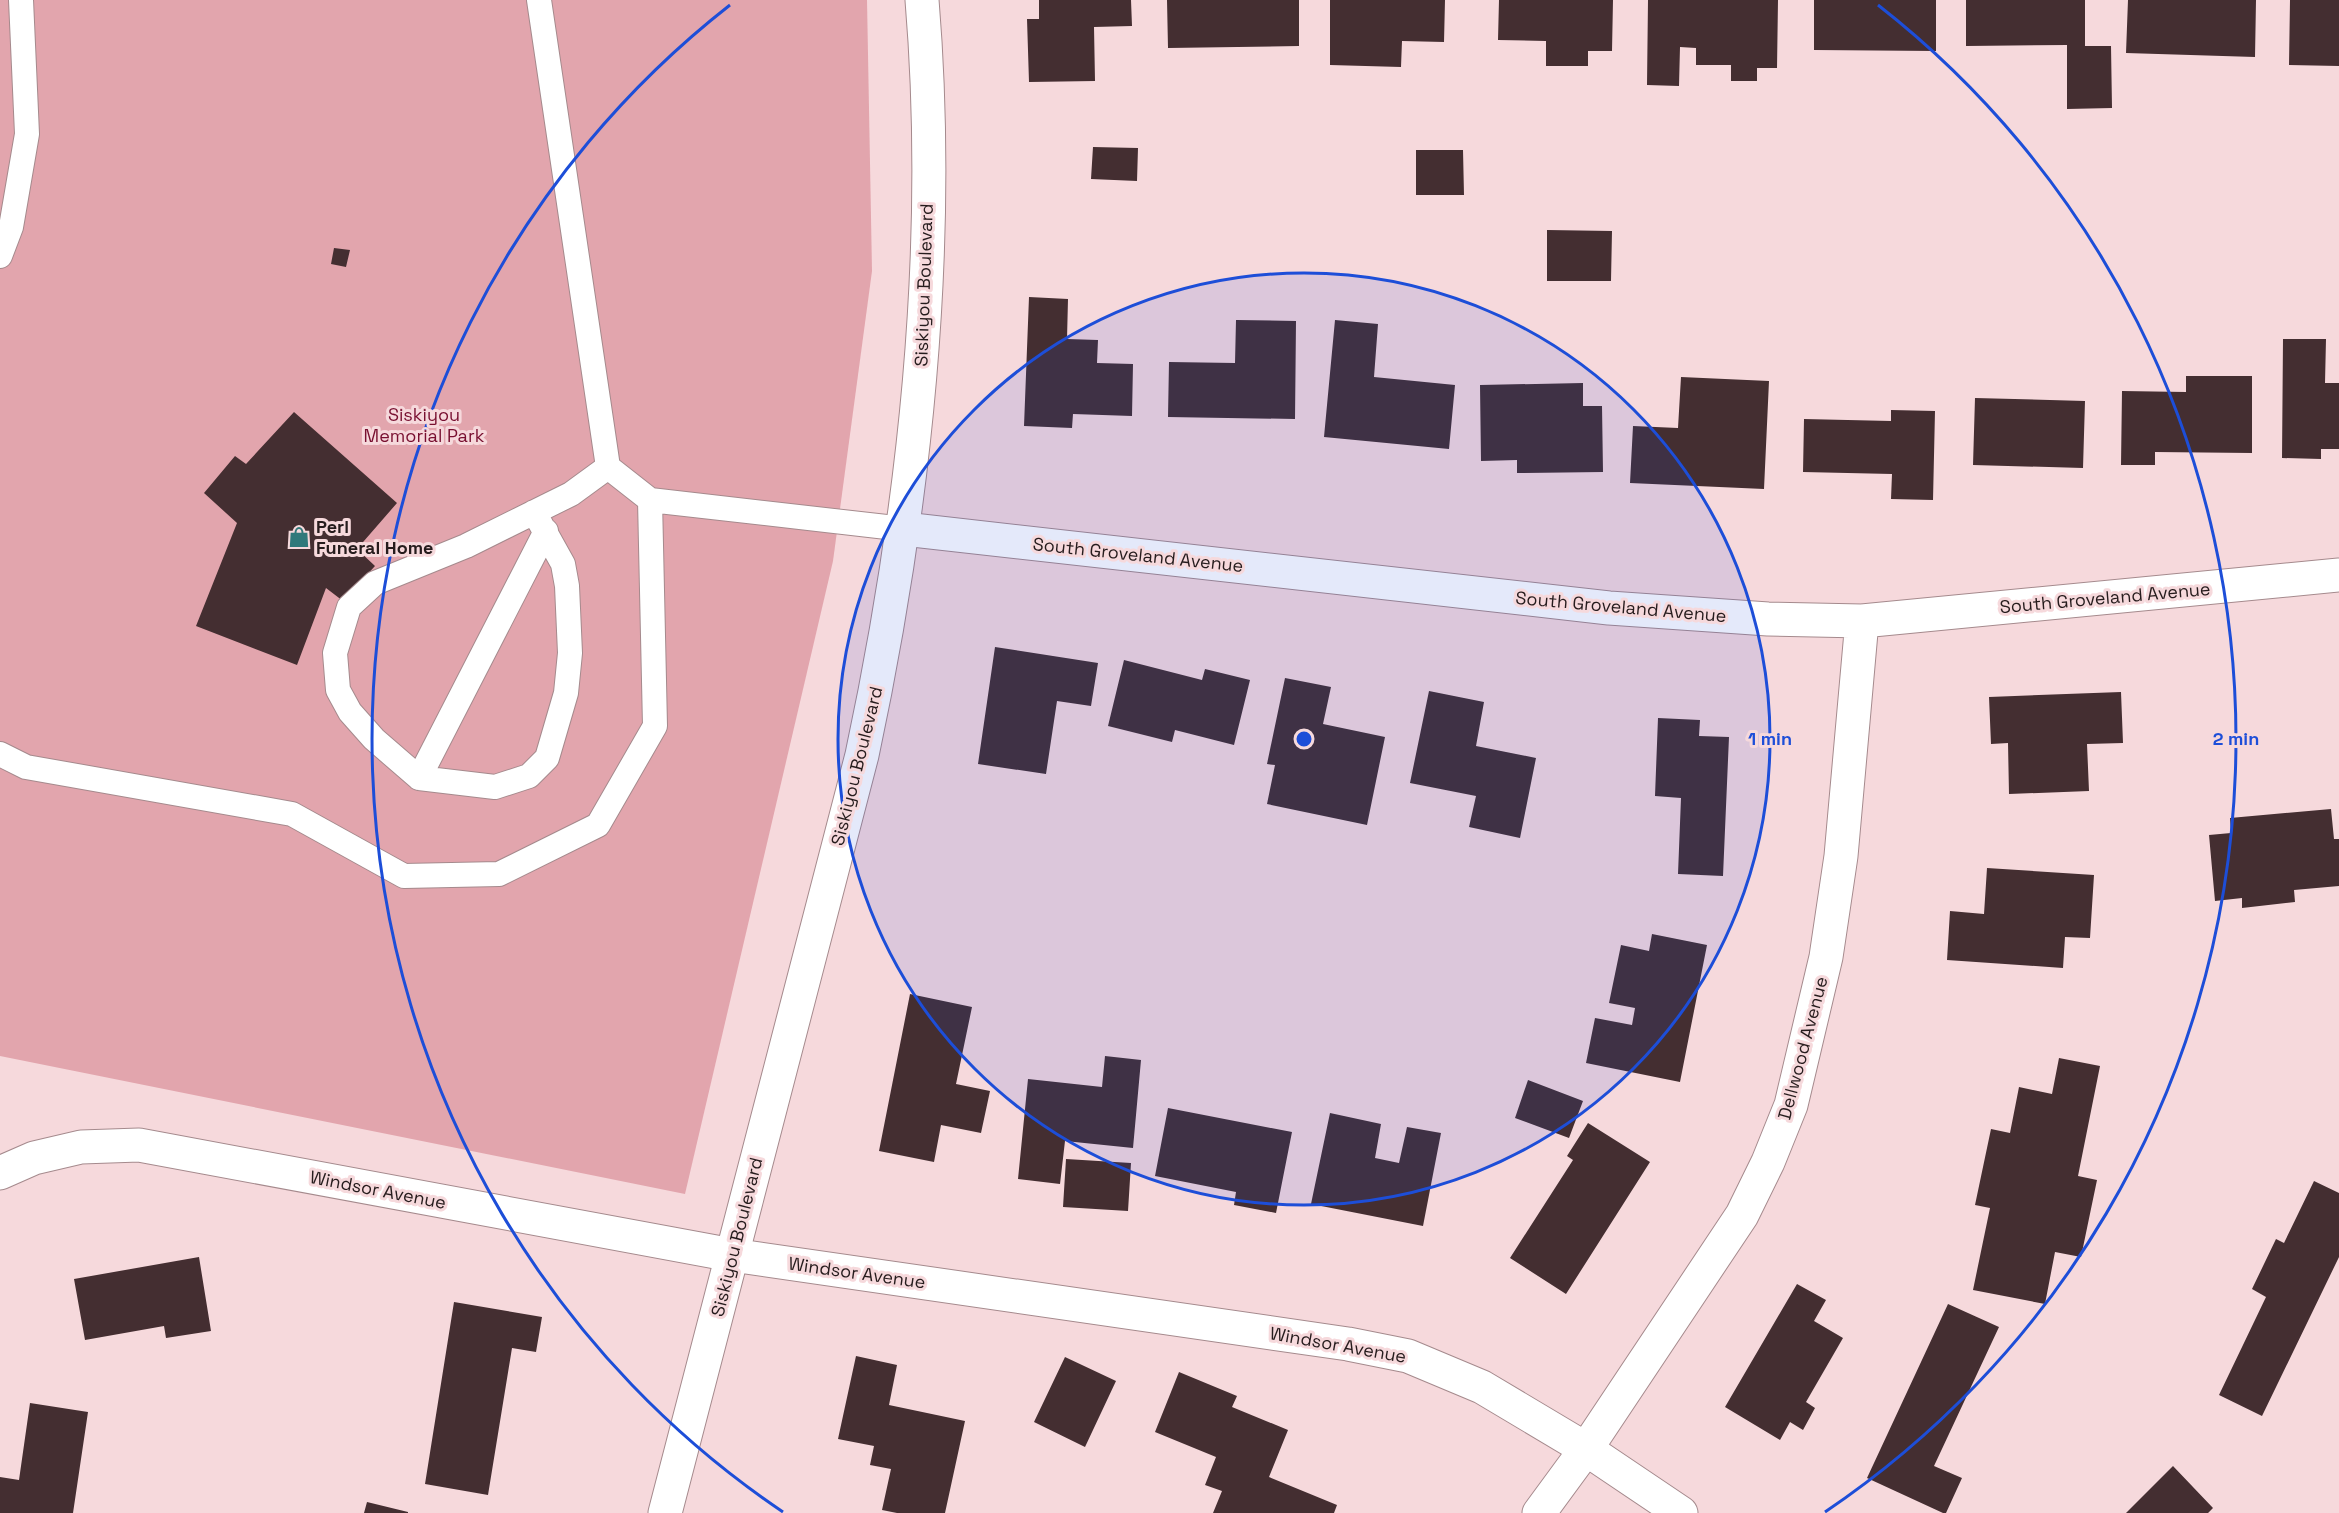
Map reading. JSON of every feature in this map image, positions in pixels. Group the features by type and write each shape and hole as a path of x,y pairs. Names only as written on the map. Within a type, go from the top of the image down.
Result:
{"street":[{"name":"Siskiyou Boulevard","path":"665,1513 862,755 884,650 904,529 924,337 928,239 928,102 922,0"},
{"name":"South Groveland Avenue","path":"904,529 1609,608 1768,619 1862,621 2339,575"},
{"name":"Dellwood Avenue","path":"1539,1513 1586,1449 1742,1215 1768,1162 1791,1105 1826,957 1841,856 1862,621"},
{"name":"Windsor Avenue","path":"0,1173 34,1158 81,1147 139,1145 732,1255 1348,1344 1408,1356 1482,1387 1586,1449 1681,1513"}],"lane":[{"path":"0,256 11,227 27,134 21,0"},
{"path":"538,0 608,467 650,500 904,529"},
{"path":"419,778 540,522 571,494 608,467"},
{"path":"0,754 26,767 292,814 404,876 499,874 598,825 655,726 650,500"},
{"path":"540,522 563,564 567,586 570,653 566,693 547,758 529,776 495,787 419,778 374,739 350,712 338,690 335,653 349,608 375,584 466,546 540,522"}],"green space":[{"name":"Siskiyou Memorial Park","path":"0,0 867,0 872,271 833,561 685,1194 0,1056"}],"building":[{"path":"1039,0 1131,0 1132,26 1094,27 1095,81 1029,82 1027,19 1039,19"},
{"path":"1167,0 1299,0 1299,46 1168,48"},
{"path":"1330,0 1445,0 1444,42 1402,41 1401,67 1330,65"},
{"path":"1499,0 1613,0 1612,51 1588,51 1588,66 1546,66 1546,41 1498,40"},
{"path":"1648,0 1778,0 1777,68 1757,68 1757,81 1731,81 1731,65 1696,65 1696,48 1680,47 1679,86 1647,85"},
{"path":"1814,0 1936,0 1936,51 1814,50"},
{"path":"1966,0 2085,0 2085,46 2111,46 2112,108 2067,109 2067,45 1966,46"},
{"path":"2128,0 2256,0 2255,57 2126,53"},
{"path":"2290,0 2339,0 2339,66 2289,65"},
{"path":"1093,147 1138,148 1137,181 1091,179"},
{"path":"1416,150 1463,150 1464,195 1416,195"},
{"path":"1547,230 1612,231 1611,281 1547,281"},
{"path":"334,248 350,250 346,267 331,264"},
{"path":"1029,297 1068,299 1067,339 1098,340 1097,363 1133,364 1132,416 1073,414 1072,428 1024,426"},
{"path":"1236,320 1296,321 1295,419 1168,417 1169,362 1235,363"},
{"path":"1335,320 1378,324 1374,377 1455,385 1449,449 1324,437"},
{"path":"2283,339 2326,339 2325,383 2339,383 2339,449 2321,449 2321,459 2282,458"},
{"path":"2186,376 2252,376 2252,453 2155,452 2155,465 2121,465 2122,391 2186,392"},
{"path":"1681,377 1769,381 1764,489 1630,483 1633,426 1678,428"},
{"path":"1583,383 1583,406 1602,406 1603,472 1517,473 1517,460 1481,461 1480,385"},
{"path":"1975,398 2085,401 2083,468 1973,465"},
{"path":"1891,410 1935,411 1933,500 1891,499 1892,474 1803,472 1804,419 1891,421"},
{"name":"Perl Funeral Home","path":"294,412 397,503 357,549 375,566 343,601 326,588 297,665 196,626 237,523 204,493 235,456 246,464"},
{"path":"995,647 1098,663 1091,706 1057,701 1046,774 978,764"},
{"path":"1124,660 1202,680 1205,669 1250,680 1234,745 1175,730 1172,742 1108,726"},
{"path":"1285,678 1331,687 1323,724 1385,737 1367,825 1267,804 1275,765 1267,764"},
{"path":"1429,691 1484,702 1476,746 1536,758 1520,838 1469,827 1476,796 1410,783"},
{"path":"2121,692 2123,743 2087,744 2089,791 2009,794 2008,743 1991,744 1989,697"},
{"path":"1658,718 1700,720 1699,736 1729,737 1723,876 1678,874 1681,798 1655,796"},
{"path":"2331,809 2334,839 2339,839 2339,886 2294,890 2295,902 2242,908 2242,898 2215,901 2209,835 2231,833 2230,818"},
{"path":"1987,868 2094,875 2090,938 2065,937 2063,968 1947,960 1950,911 1984,914"},
{"path":"1652,934 1707,945 1680,1082 1586,1063 1595,1018 1632,1025 1635,1008 1609,1003 1621,945 1649,951"},
{"path":"910,994 972,1007 956,1084 990,1091 981,1133 941,1125 934,1162 879,1151"},
{"path":"1105,1056 1141,1060 1133,1148 1065,1141 1060,1184 1018,1179 1028,1079 1102,1087"},
{"path":"2059,1058 2100,1066 2078,1176 2097,1180 2081,1257 2055,1252 2045,1304 1973,1290 1990,1208 1975,1205 1991,1129 2010,1133 2019,1087 2052,1094"},
{"path":"1528,1080 1583,1101 1569,1138 1515,1118"},
{"path":"1168,1108 1292,1132 1276,1213 1234,1205 1236,1192 1155,1176"},
{"path":"1330,1113 1381,1124 1375,1158 1399,1163 1407,1127 1441,1133 1423,1226 1311,1204"},
{"path":"1588,1123 1650,1162 1566,1294 1510,1258 1573,1160 1567,1156"},
{"path":"1066,1159 1131,1163 1128,1211 1063,1207"},
{"path":"2314,1181 2339,1193 2339,1257 2262,1416 2219,1395 2266,1297 2252,1289 2276,1239 2284,1243"},
{"path":"199,1257 211,1331 166,1338 164,1326 85,1340 74,1279"},
{"path":"1797,1284 1826,1300 1814,1321 1843,1338 1806,1402 1815,1408 1803,1430 1790,1422 1780,1440 1725,1407"},
{"path":"454,1302 542,1317 536,1352 512,1348 488,1495 425,1484"},
{"path":"1948,1304 1999,1327 1934,1466 1962,1478 1946,1513 1943,1513 1867,1478"},
{"path":"856,1356 897,1365 889,1405 965,1421 945,1513 897,1513 882,1510 891,1469 870,1465 874,1446 838,1439"},
{"path":"1065,1357 1116,1381 1085,1447 1034,1422"},
{"path":"1179,1372 1237,1396 1232,1407 1288,1430 1269,1477 1337,1505 1334,1513 1213,1513 1222,1491 1205,1485 1216,1457 1155,1432"},
{"path":"30,1403 88,1412 73,1513 0,1513 0,1477 19,1480"},
{"path":"2173,1466 2213,1508 2208,1513 2126,1513"},
{"path":"367,1502 408,1512 408,1513 364,1513"}],"place":[{"name":"Perl Funeral Home","path":"299,537"}]}
